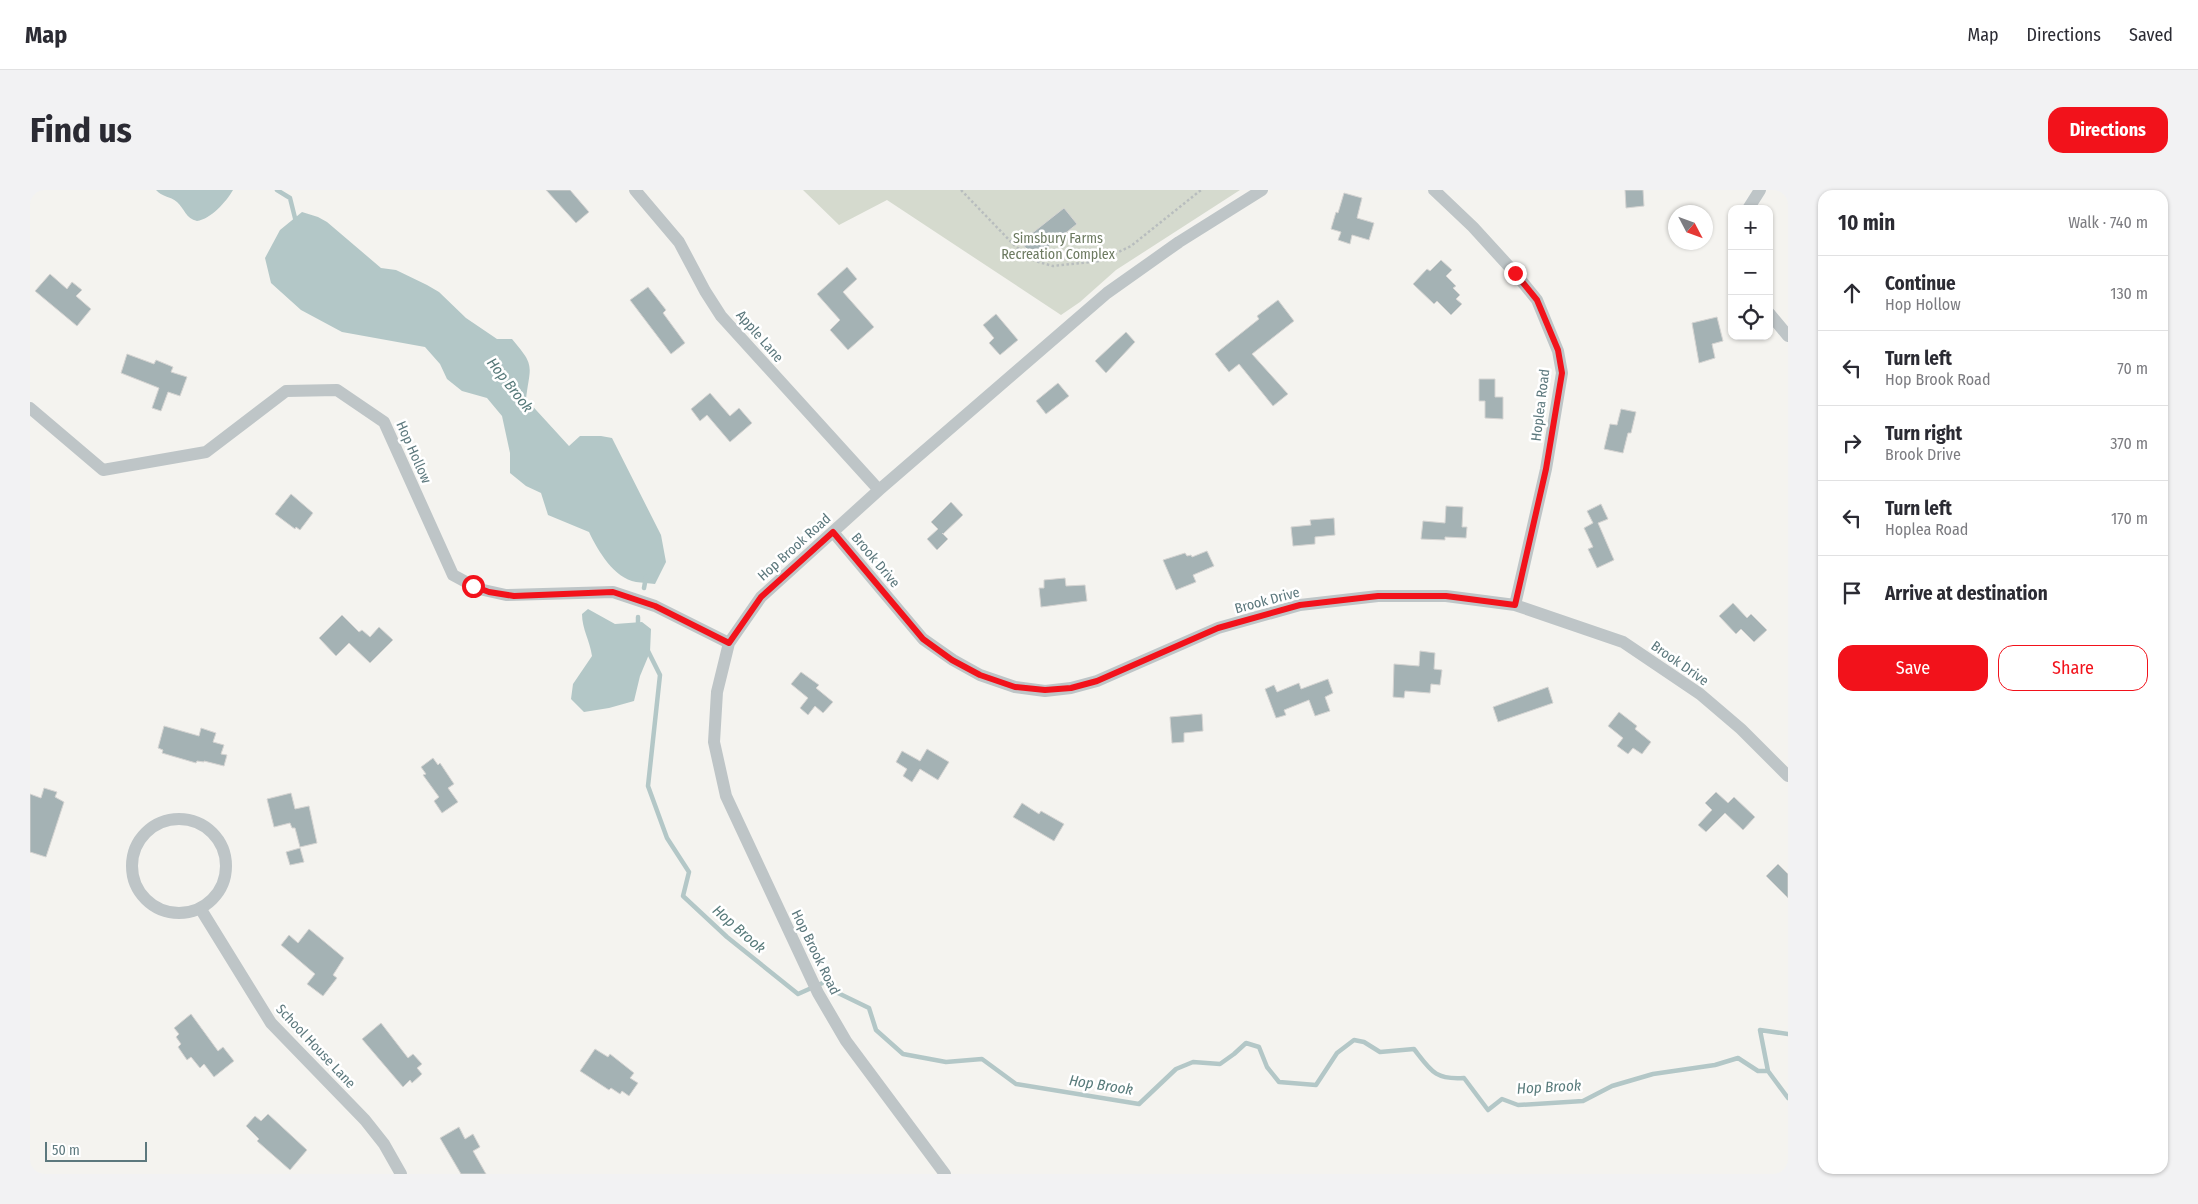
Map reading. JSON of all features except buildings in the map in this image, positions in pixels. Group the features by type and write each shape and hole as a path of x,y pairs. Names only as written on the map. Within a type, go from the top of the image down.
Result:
{"street":[{"name":"Apple Lane","path":"635,190 679,242 705,291 722,316 879,490"},
{"name":"Hop Brook Road","path":"944,1174 846,1041 815,988 726,796 714,742 717,692 729,643 761,597 879,490 1107,293 1179,242 1262,190"},
{"name":"Hoplea Road","path":"1434,190 1473,227 1537,300 1558,350 1562,373 1546,469 1515,605"},
{"path":"1751,205 1760,190"},
{"path":"1773,318 1788,336"},
{"name":"Hop Hollow","path":"30,408 103,470 206,452 286,391 337,390 384,422 453,575 489,592 514,596 613,592 655,606 729,643"},
{"name":"Brook Drive","path":"833,532 923,639 952,660 980,675 1015,687 1045,690 1071,688 1097,681 1218,628 1300,605 1378,596 1446,596 1515,605 1623,642 1700,694 1741,729 1788,776"},
{"path":"182,819 196,823 210,831 219,842 225,857 225,872 221,887 212,899 200,908 185,912 171,912 151,903 136,887 132,873 134,854 142,838 153,827 166,821 182,819"},
{"name":"School House Lane","path":"200,908 271,1023 365,1120 384,1144 401,1174"}],"path":[{"path":"961,190 1014,245 1035,261 1054,266 1100,261 1131,246 1201,190"}],"green space":[{"name":"Simsbury Farms Recreation Complex","path":"803,190 1240,190 1116,270 1080,302 1061,315 887,200 839,225"}],"water":[{"path":"156,190 233,190 218,209 208,217 197,221 188,216 177,202"},
{"path":"302,212 327,222 381,268 396,270 439,292 466,318 497,339 512,339 525,355 530,367 526,399 569,446 580,436 612,438 661,535 666,562 655,584 636,582 621,575 602,555 589,532 548,515 541,493 526,486 510,473 510,453 502,416 487,398 462,391 447,379 440,364 425,347 342,332 301,310 271,283 265,258 280,230"},
{"path":"588,609 615,624 642,622 651,629 650,652 640,676 634,701 584,712 571,699 573,684 592,656 582,619 582,614"}],"waterway":[{"name":"Hop Brook","path":"277,190 290,198 296,222"},
{"name":"Hop Brook","path":"644,588 646,577"},
{"name":"Hop Brook","path":"638,617 638,628"},
{"name":"Hop Brook","path":"648,651 660,675 648,786 667,838 689,872 683,896 727,937 798,994 827,981 838,993 869,1008 876,1030 903,1054 946,1062 982,1059 1016,1084 1139,1104 1176,1069 1193,1062 1220,1064 1246,1043 1259,1047 1267,1067 1279,1082 1316,1085 1337,1053 1354,1040 1364,1042 1380,1052 1414,1049 1425,1063 1440,1076 1464,1078 1488,1110 1502,1099 1518,1105 1583,1101 1612,1086 1653,1074 1715,1065 1738,1058 1758,1071 1768,1071 1760,1030 1788,1034"},
{"path":"1768,1071 1788,1098"}],"route":[{"path":"473,586 489,592 514,596 613,592 655,606 729,643 761,597 833,532 923,639 952,660 980,675 1015,687 1045,690 1071,688 1097,681 1218,628 1300,605 1378,596 1446,596 1515,605 1546,469 1562,373 1558,350 1537,300 1515,273"}]}
